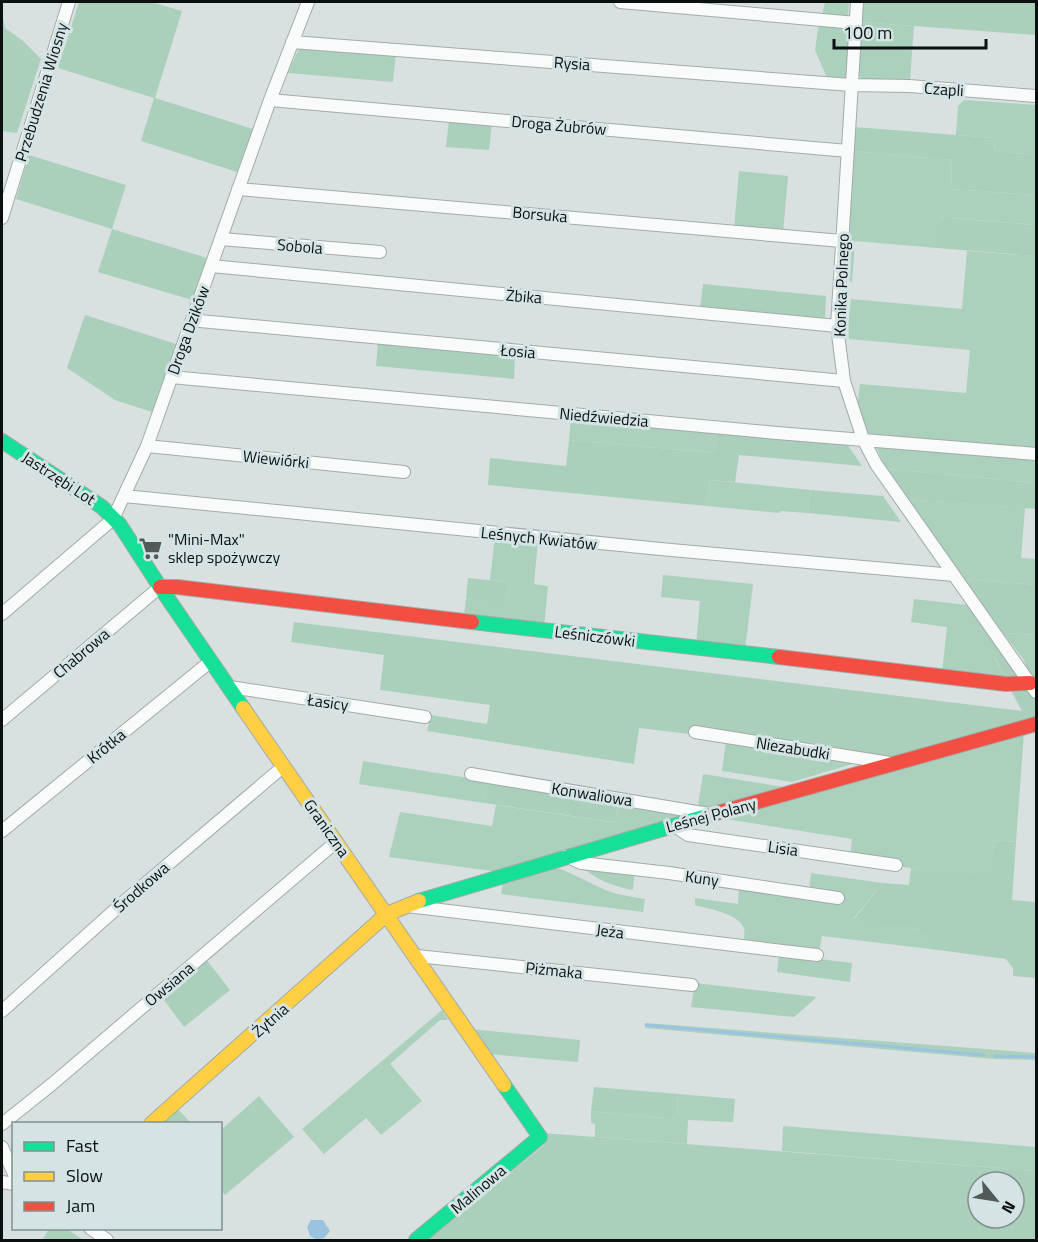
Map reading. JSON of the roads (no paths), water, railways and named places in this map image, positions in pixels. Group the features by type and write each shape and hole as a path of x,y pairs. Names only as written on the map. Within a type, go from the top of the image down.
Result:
{"street":[{"name":"Przebudzenia Wiosny","path":"2,218 69,2"},
{"name":"Droga Dzików","path":"2,614 113,519 147,446 270,100 308,2"},
{"path":"620,2 856,23"},
{"name":"Konika Polnego","path":"857,2 837,326 844,381 863,439 876,464 1033,688"},
{"name":"Rysia","path":"292,42 851,85"},
{"name":"Czapli","path":"851,85 909,86 1036,96"},
{"name":"Droga Żubrów","path":"270,100 848,151"},
{"name":"Borsuka","path":"238,189 842,241"},
{"name":"Sobola","path":"221,239 380,252"},
{"name":"Żbika","path":"211,266 837,326"},
{"name":"Łosia","path":"193,317 200,321 308,332 844,381"},
{"name":"Niedźwiedzia","path":"171,377 753,431 1036,454"},
{"name":"Jastrzębi Lot","path":"2,441 102,507 113,519"},
{"name":"Wiewiórki","path":"147,446 404,472"},
{"name":"Leśnych Kwiatów","path":"124,496 660,549 954,575"},
{"name":"Graniczna","path":"113,519 120,525 160,587 540,1137"},
{"name":"Leśniczówki","path":"160,587 1033,688"},
{"name":"Chabrowa","path":"2,720 160,587"},
{"name":"Krótka","path":"2,831 211,661"},
{"name":"Łasicy","path":"230,687 425,717"},
{"name":"Leśnej Polany","path":"387,914 405,905 566,856 1036,724"},
{"name":"Niezabudki","path":"695,732 891,763"},
{"name":"Środkowa","path":"2,1011 126,900 284,766"},
{"name":"Konwaliowa","path":"471,774 713,815"},
{"name":"Lisia","path":"673,825 688,835 896,865"},
{"name":"Owsiana","path":"2,1124 336,842"},
{"name":"Kuny","path":"566,856 581,863 669,873 838,898"},
{"name":"Jeża","path":"405,905 409,908 817,955"},
{"name":"Żytnia","path":"153,1122 387,914"},
{"name":"Piżmaka","path":"417,956 692,985"},
{"name":"Malinowa","path":"416,1240 540,1137"},
{"path":"2,1147 12,1170"},
{"path":"93,1230 107,1240"}],"water":[{"path":"311,1220 323,1220 330,1231 324,1238 317,1240 310,1236 307,1227"}],"waterway":[{"path":"646,1025 984,1055"},
{"path":"995,1056 1036,1057"}],"place":[{"name":"\"Mini-Max\" sklep spożywczy","path":"150,548"}]}
